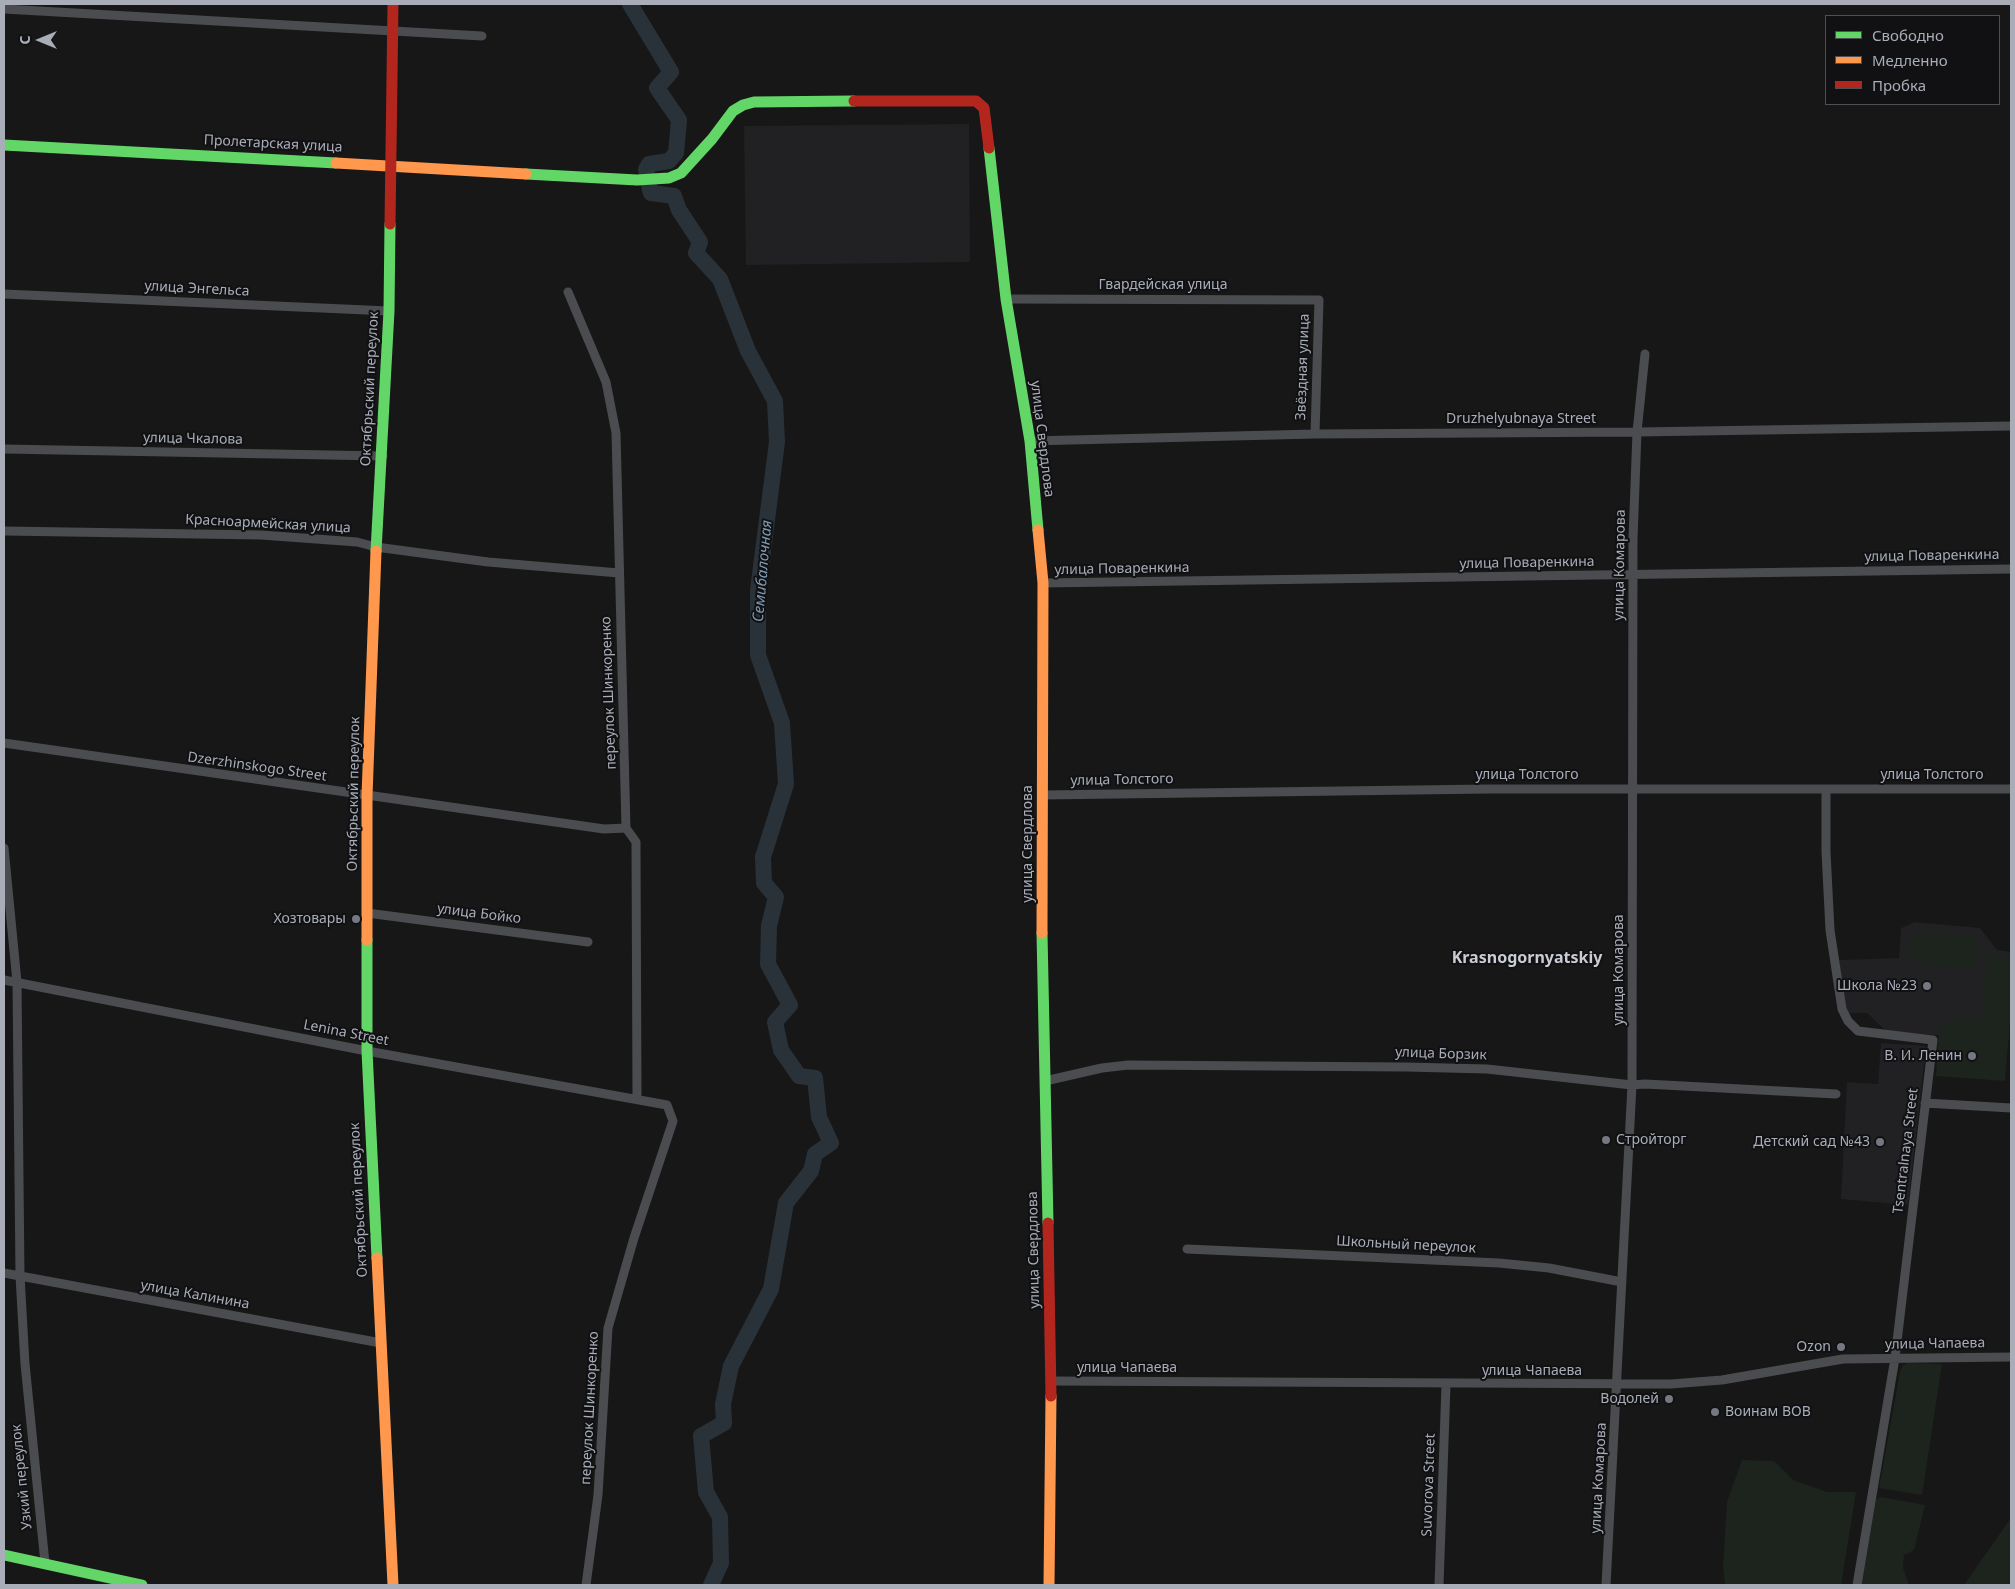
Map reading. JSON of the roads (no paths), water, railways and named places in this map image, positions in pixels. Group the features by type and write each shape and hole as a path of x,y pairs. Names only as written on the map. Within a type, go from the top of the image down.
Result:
{"street":[{"name":"Октябрьский переулок","path":"393,4 389,311 383,456 376,547 367,796 367,1051 393,1585"},
{"path":"4,9 482,36"},
{"name":"Пролетарская улица","path":"4,145 637,180 669,178 682,173 712,139 733,111 742,105 754,102 970,100 976,101 984,108"},
{"name":"улица Свердлова","path":"984,108 1006,299 1030,441 1043,583 1041,870 1050,1381 1049,1585"},
{"name":"переулок Шинкоренко","path":"568,292 606,382 616,433 626,828 636,842 637,1098"},
{"name":"улица Энгельса","path":"4,294 389,311"},
{"name":"Гвардейская улица","path":"1006,299 1319,300"},
{"name":"Звёздная улица","path":"1315,434 1319,300"},
{"name":"улица Комарова","path":"1606,1585 1618,1385 1632,1085 1634,575 1637,432 1645,354"},
{"name":"Druzhelyubnaya Street","path":"1030,441 1315,434 1637,432 2011,426"},
{"name":"улица Чкалова","path":"4,449 383,456"},
{"name":"Красноармейская улица","path":"4,531 262,534 357,542 376,547 488,562 619,573"},
{"name":"улица Поваренкина","path":"1043,583 2011,569"},
{"name":"Dzerzhinskogo Street","path":"4,743 604,829 626,828"},
{"name":"улица Толстого","path":"1043,795 1489,788 2011,789"},
{"name":"Tsentralnaya Street","path":"1826,789 1826,852 1830,930 1842,1009 1848,1021 1858,1031 1933,1040 1895,1358 1857,1585"},
{"name":"Узкий переулок","path":"4,848 17,982 20,1276 25,1364 45,1563"},
{"name":"улица Бойко","path":"367,913 588,942"},
{"name":"Lenina Street","path":"4,980 367,1051 637,1098 668,1105 673,1121"},
{"name":"улица Борзик","path":"1045,1081 1102,1068 1128,1065 1406,1066 1487,1069 1632,1085 1645,1084 1836,1094"},
{"path":"1925,1103 2011,1108"},
{"name":"переулок Шинкоренко","path":"586,1585 598,1495 608,1328 634,1238 673,1121"},
{"name":"Школьный переулок","path":"1186,1249 1499,1263 1550,1268 1622,1282"},
{"name":"улица Калинина","path":"4,1273 381,1343"},
{"name":"улица Чапаева","path":"1050,1381 1618,1385 1722,1380 1843,1359 2011,1357"},
{"name":"Suvorova Street","path":"1439,1585 1446,1385"},
{"path":"4,1555 142,1585"}],"waterway":[{"name":"Семибалочная","path":"630,4 671,72 657,88 679,120 676,153 669,161 649,164 646,169 651,193 674,196 679,210 700,242 696,253 720,279 748,351 775,401 777,442 758,590 758,655 782,723 786,784 763,857 764,883 776,897 769,926 768,964 790,1005 775,1022 781,1050 799,1076 815,1078 819,1117 831,1143 815,1154 811,1171 786,1203 771,1289 731,1366 723,1404 724,1423 701,1436 706,1492 720,1517 721,1563 711,1585"}],"place":[{"name":"Хозтовары","path":"356,919"},
{"name":"Школа №23","path":"1927,986"},
{"name":"В. И. Ленин","path":"1972,1056"},
{"name":"Стройторг","path":"1606,1140"},
{"name":"Детский сад №43","path":"1880,1142"},
{"name":"Ozon","path":"1841,1347"},
{"name":"Водолей","path":"1669,1399"},
{"name":"Воинам ВОВ","path":"1715,1412"}],"district":[{"name":"Krasnogornyatskiy","path":"1527,958"}]}
